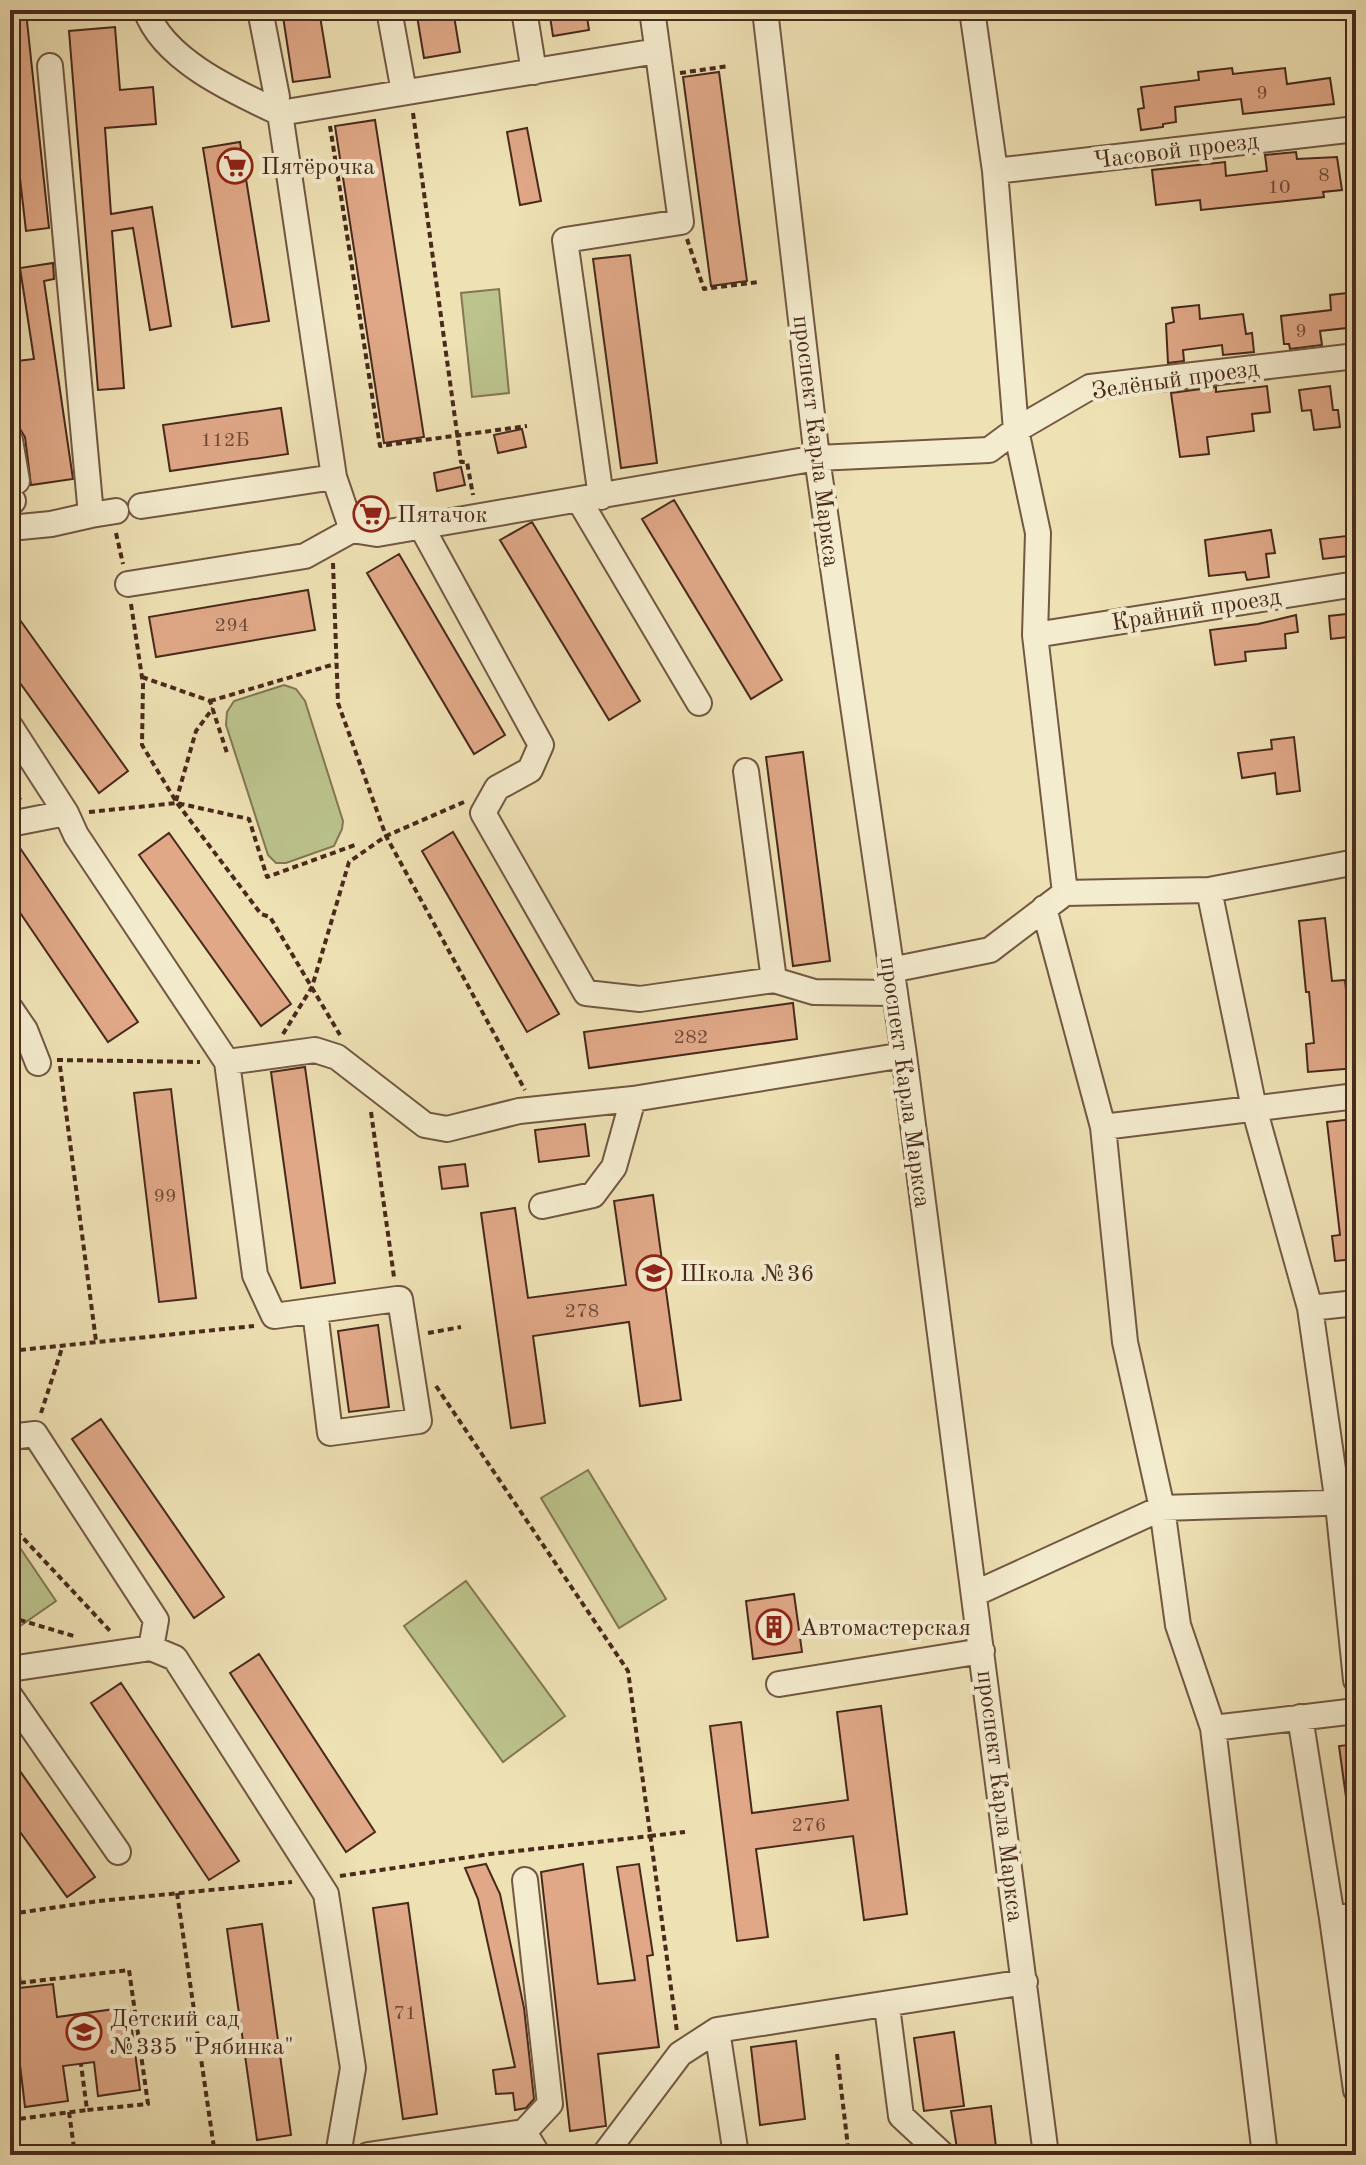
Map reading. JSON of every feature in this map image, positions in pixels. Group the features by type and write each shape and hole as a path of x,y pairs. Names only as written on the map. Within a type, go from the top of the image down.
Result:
{"street":[{"path":"146,10 150,21 175,52 233,91 278,105 409,102 534,72 657,51"},
{"path":"128,584 305,556 342,535 278,105 260,10"},
{"path":"389,10 409,102"},
{"path":"524,10 534,72"},
{"path":"652,10 681,222 565,240 590,498 699,703"},
{"name":"проспект Карла Маркса","path":"765,10 817,458 904,1055 1046,2155"},
{"path":"972,10 995,171 1016,430 1038,533 1035,635 1065,893"},
{"path":"50,66 91,515"},
{"name":"Часовой проезд","path":"995,171 1356,129"},
{"name":"Зелёный проезд","path":"342,535 377,534 817,458 989,450 1016,430 1090,387 1356,356"},
{"path":"10,440 13,494"},
{"path":"141,506 334,477"},
{"path":"10,528 51,524 116,511"},
{"path":"421,526 541,745 530,770 497,788 483,813 586,993 640,999 774,980 814,992 893,981 990,950 1065,893 1209,890 1356,862"},
{"name":"Крайний проезд","path":"1035,635 1356,584"},
{"path":"10,726 66,813 76,835 227,1062 255,1275 274,1316 400,1299 419,1421 330,1433 315,1311"},
{"path":"746,771 774,980"},
{"path":"10,824 66,813"},
{"path":"1209,890 1254,1108 1310,1308 1347,1503 1356,1680"},
{"path":"1044,908 1103,1127 1125,1342 1162,1508 1178,1625 1213,1728 1265,2155"},
{"path":"10,1008 25,1030 38,1063"},
{"path":"227,1062 315,1050 337,1057 425,1125 447,1129 536,1109 633,1099 904,1055"},
{"path":"1103,1127 1356,1096"},
{"path":"542,1206 593,1195 614,1167 633,1099"},
{"path":"1310,1308 1356,1303"},
{"path":"10,1437 35,1434 156,1620 140,1650"},
{"path":"974,1594 1162,1508 1347,1503"},
{"path":"10,1669 140,1650 175,1658 326,1894 353,2068 338,2155"},
{"path":"779,1684 982,1651"},
{"path":"10,1696 118,1852"},
{"path":"1213,1728 1356,1711"},
{"path":"1300,1717 1344,1917 1356,2090"},
{"path":"368,2155 414,2152 524,2132 550,2104 525,1880"},
{"path":"604,2155 680,2054 717,2030 887,2006 1025,1982"},
{"path":"887,2006 901,2116 943,2155"},
{"path":"717,2030 736,2155"},
{"path":"524,2132 538,2155"}],"path":[{"path":"661,75 729,66"},
{"path":"409,102 461,462 467,462 477,517"},
{"path":"330,126 380,446 527,426"},
{"path":"681,222 704,289 758,282"},
{"path":"342,535 335,664 338,703 386,836 536,1109"},
{"path":"142,677 210,701 335,664"},
{"path":"143,684 142,745 177,802 261,914 270,917 343,1040"},
{"path":"210,701 228,756"},
{"path":"177,802 196,731 213,708"},
{"path":"269,1057 312,987 349,862 386,836 497,788"},
{"path":"66,813 177,802 249,819 267,877 355,845"},
{"path":"96,1341 59,1060 227,1062"},
{"path":"367,1080 397,1299"},
{"path":"10,1351 258,1326 274,1316"},
{"path":"405,1337 461,1327"},
{"path":"35,1434 63,1344"},
{"path":"434,1384 628,1671 680,2054"},
{"path":"10,1524 140,1650"},
{"path":"10,1617 85,1639"},
{"path":"650,1836 685,1832"},
{"path":"177,1893 215,2155"},
{"path":"10,1915 20,1983"},
{"path":"10,1984 129,1970 148,2104 10,2120"},
{"path":"837,2054 849,2155"},
{"path":"81,2064 87,2110"},
{"path":"69,2112 75,2155"}],"green space":[{"path":"499,289 509,393 472,397 461,293"},
{"path":"284,685 296,689 305,701 343,821 334,846 286,863 276,863 268,855 226,725 227,712 234,701"},
{"path":"588,1470 666,1599 619,1628 541,1498"},
{"path":"10,1533 56,1601 10,1633"},
{"path":"466,1581 565,1716 503,1762 404,1626"}],"building":[{"path":"282,10 319,10 330,77 293,82"},
{"path":"416,10 453,10 460,52 424,58"},
{"path":"549,10 586,10 589,30 553,36"},
{"path":"26,12 49,228 26,231 10,90 10,14"},
{"path":"115,27 120,90 153,87 156,124 105,128 111,214 152,207 171,326 150,330 133,228 112,231 124,388 98,390 69,31"},
{"path":"1232,68 1233,74 1285,68 1287,84 1330,78 1334,104 1243,114 1241,99 1175,107 1176,122 1141,130 1138,109 1144,108 1141,87 1199,80 1198,72"},
{"path":"719,72 747,281 711,286 683,77"},
{"path":"375,120 424,437 384,443 335,126"},
{"path":"527,128 541,201 520,205 507,132"},
{"path":"240,142 269,321 232,327 203,148"},
{"path":"1296,152 1297,159 1337,157 1342,190 1323,192 1324,197 1201,210 1200,200 1156,205 1152,170 1225,162 1226,176 1267,171 1265,155"},
{"path":"630,255 657,463 621,468 593,259"},
{"path":"53,263 54,279 44,281 73,479 31,485 25,437 20,429 13,386 10,386 10,362 34,359 20,268"},
{"path":"1356,292 1356,327 1320,331 1322,345 1290,349 1289,344 1284,344 1281,316 1331,310 1330,295"},
{"path":"1199,305 1200,319 1243,314 1246,334 1252,333 1254,352 1223,355 1222,345 1183,350 1184,361 1168,363 1166,324 1174,322 1172,308"},
{"path":"1267,386 1270,412 1252,414 1254,431 1207,437 1209,454 1180,457 1171,393 1216,387 1216,392"},
{"path":"1330,386 1333,410 1338,410 1340,427 1314,430 1311,410 1302,411 1299,390"},
{"path":"281,408 288,454 170,471 163,425"},
{"path":"522,429 526,447 498,453 494,435"},
{"path":"461,467 465,485 437,491 434,473"},
{"path":"674,500 782,680 751,699 642,519"},
{"path":"532,522 640,701 609,720 500,540"},
{"path":"1271,530 1275,553 1266,554 1269,577 1247,580 1245,572 1209,576 1205,540"},
{"path":"1346,536 1348,556 1323,559 1320,539"},
{"path":"399,554 505,735 474,754 367,573"},
{"path":"308,590 315,630 156,657 149,617"},
{"path":"10,606 128,771 99,793 10,669"},
{"path":"1355,613 1356,636 1331,639 1329,616"},
{"path":"1296,615 1298,632 1285,634 1286,648 1245,652 1246,661 1215,665 1210,630"},
{"path":"1294,737 1300,791 1277,794 1275,773 1242,778 1238,753 1272,749 1271,740"},
{"path":"803,752 830,961 793,966 766,757"},
{"path":"453,832 559,1014 527,1032 422,851"},
{"path":"169,833 291,1004 261,1026 139,855"},
{"path":"20,848 138,1022 108,1042 10,898 10,855"},
{"path":"1325,918 1332,981 1345,980 1351,1039 1356,1039 1356,1068 1308,1072 1306,1044 1314,1043 1299,921"},
{"path":"793,1003 797,1039 589,1068 584,1032"},
{"path":"305,1067 335,1283 301,1288 271,1072"},
{"path":"171,1089 196,1298 159,1302 134,1093"},
{"path":"1354,1119 1356,1259 1335,1261 1332,1236 1340,1235 1327,1122"},
{"path":"585,1124 589,1156 539,1162 535,1130"},
{"path":"465,1164 468,1186 442,1189 439,1167"},
{"path":"653,1195 681,1400 640,1406 629,1322 533,1336 545,1423 511,1428 481,1213 515,1208 528,1298 626,1285 614,1201"},
{"path":"378,1325 389,1407 349,1412 338,1331"},
{"path":"101,1419 224,1597 194,1618 72,1439"},
{"name":"Автомастерская","path":"794,1594 802,1652 753,1659 746,1601"},
{"path":"259,1654 375,1832 346,1852 230,1673"},
{"path":"121,1683 239,1861 209,1880 91,1703"},
{"path":"881,1706 907,1914 864,1920 853,1836 756,1849 768,1937 737,1941 710,1726 741,1722 752,1813 848,1800 837,1712"},
{"path":"1356,1744 1356,1796 1346,1797 1339,1746"},
{"path":"10,1757 95,1877 67,1897 10,1818"},
{"path":"486,1864 500,1894 524,2008 534,2099 526,2108 515,2110 513,2093 496,2094 493,2070 515,2067 478,1899 465,1868"},
{"path":"583,1864 598,1984 635,1980 617,1867 639,1864 653,1955 647,1956 659,2047 598,2054 606,2126 570,2131 541,1872"},
{"path":"408,1903 437,2114 403,2119 373,1908"},
{"path":"262,1924 291,2135 257,2140 227,1929"},
{"path":"53,1984 57,2017 129,2007 140,2090 98,2096 94,2062 63,2066 68,2101 25,2107 16,2031 10,2032 10,2016 14,2016 11,1989"},
{"path":"954,2032 964,2106 924,2111 914,2038"},
{"path":"796,2041 805,2119 760,2125 751,2047"},
{"path":"991,2106 997,2155 958,2155 951,2111"}],"place":[{"name":"Пятёрочка","path":"235,166"},
{"name":"Пятачок","path":"371,514"},
{"name":"Школа №36","path":"654,1273"},
{"name":"Автомастерская","path":"774,1627"},
{"name":"Детский сад №335 \"Рябинка\"","path":"84,2032"}]}
